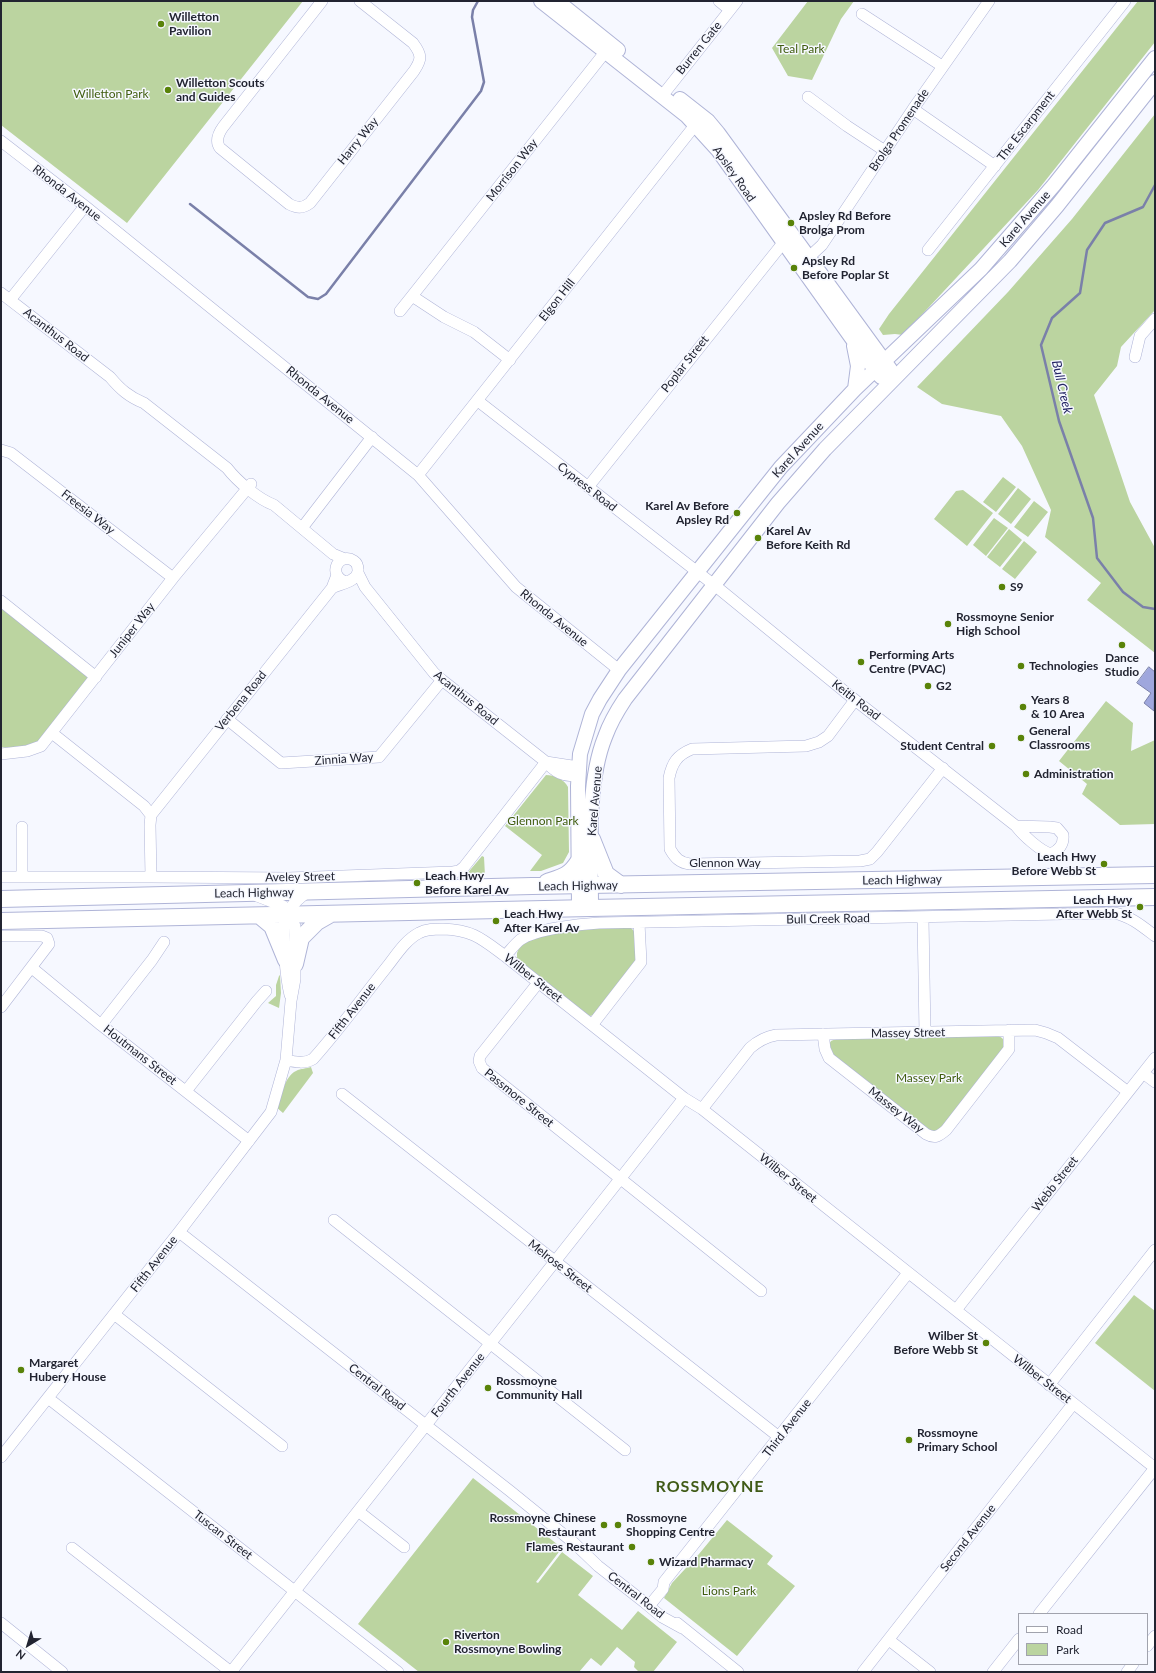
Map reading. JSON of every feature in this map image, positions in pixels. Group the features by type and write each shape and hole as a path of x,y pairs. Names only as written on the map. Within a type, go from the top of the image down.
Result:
{"highway":[{"path":"592,839 606,874 621,886"},
{"path":"532,886 564,877 578,862"},
{"name":"Leach Highway","path":"1,899 532,886 621,886 1155,875"},
{"name":"Leach Highway","path":"1,921 260,916 585,907 1155,897"},
{"path":"290,962 301,938 317,922 332,914"},
{"path":"260,916 272,926 290,962"}],"main road":[{"name":"Apsley Road","path":"541,1 608,48 665,92 697,112 718,132 869,342 880,366"},
{"name":"Apsley Road","path":"557,1 608,48"},
{"name":"Karel Avenue","path":"585,886 578,862 578,775 580,754 590,719 600,699 619,670 781,468 855,389 970,280 1019,227 1155,58"},
{"name":"Karel Avenue","path":"585,907 585,886 592,839 593,796 598,761 605,737 614,717 625,699 778,503 825,449 972,301 1042,225 1155,82"},
{"name":"Apsley Road","path":"665,92 696,124 718,150 852,340 880,366 892,381"},
{"path":"852,340 856,349 858,366 855,389"},
{"path":"869,342 890,348 901,347"},
{"path":"593,796 587,785 578,775 587,772 598,761"}],"street":[{"name":"Harry Way","path":"322,1 219,132 217,141 220,148 289,204 302,208 310,203 420,62 419,52 413,43 360,1"},
{"path":"720,1 734,5"},
{"name":"Brolga Promenade","path":"809,257 822,245 942,66 989,1"},
{"name":"The Escarpment","path":"928,250 1125,1"},
{"name":"Burren Gate","path":"665,92 734,5"},
{"path":"862,14 942,66"},
{"name":"Morrison Way","path":"400,311 608,48"},
{"path":"808,97 847,126 885,151"},
{"path":"913,109 995,166"},
{"name":"Elgon Hill","path":"418,475 696,124"},
{"name":"Rhonda Avenue","path":"1,141 85,206 418,475 516,587 619,670"},
{"path":"4,295 85,206"},
{"name":"Poplar Street","path":"588,487 783,242"},
{"name":"Acanthus Road","path":"4,295 110,377 126,384 144,403 227,468 233,476 249,486 267,502 274,505 338,559 347,559 355,562 358,567 352,578"},
{"path":"412,296 444,318 474,332 510,360"},
{"path":"1135,356 1140,336 1155,319"},
{"name":"Cypress Road","path":"478,401 697,572"},
{"path":"302,528 372,437"},
{"name":"Freesia Way","path":"1,450 11,452 173,578"},
{"name":"Juniper Way","path":"1,754 27,751 41,746 173,578 249,486"},
{"path":"337,575 336,569 338,559"},
{"name":"Keith Road","path":"697,572 855,700 1016,826"},
{"name":"Acanthus Road","path":"337,575 341,580 352,578 365,587 434,673 442,680 546,762 572,766 578,775"},
{"name":"Verbena Road","path":"151,815 332,588 337,575"},
{"name":"Verbena Road","path":"332,588 352,578"},
{"path":"1,601 96,677"},
{"name":"Zinnia Way","path":"227,719 281,763 379,756 442,680"},
{"name":"Glennon Way","path":"855,700 828,736 819,742 806,746 692,749 676,758 671,766 669,778 670,849 675,857 682,863 690,864 860,861 870,859 878,852 943,768"},
{"path":"52,733 144,806 151,815 151,877"},
{"name":"Aveley Street","path":"1,877 288,878 459,871 464,867 546,762"},
{"path":"22,827 22,877"},
{"path":"286,915 294,904 307,892"},
{"path":"251,894 283,906 286,915"},
{"name":"Bull Creek Road","path":"505,956 520,940 527,936 571,925 1114,913 1124,915 1134,920 1155,936"},
{"name":"Fifth Avenue","path":"1,1457 179,1232 271,1112 286,1060 289,1039 291,1001 286,978 290,962 285,926 286,915"},
{"path":"923,918 925,1033"},
{"path":"592,1025 641,962 639,923"},
{"name":"Wilber Street","path":"408,941 419,933 427,930 462,930 479,937 684,1098 702,1109 1155,1468"},
{"path":"1,936 42,936 47,938 49,944 32,968 1,1006"},
{"name":"Fifth Avenue","path":"286,1060 305,1062 313,1059 408,941"},
{"path":"101,1025 152,960 164,942"},
{"name":"Houtmans Street","path":"32,968 101,1025 249,1141"},
{"name":"Passmore Street","path":"538,983 480,1056 479,1061 482,1068 620,1179"},
{"path":"186,1091 266,991"},
{"name":"Massey Way","path":"823,1034 825,1049 829,1058 926,1134 934,1137 946,1130 1009,1049 1009,1030"},
{"name":"Massey Street","path":"702,1109 750,1048 757,1042 767,1037 776,1035 1036,1030 1058,1038 1128,1092"},
{"name":"Webb Street","path":"956,1310 1155,1058"},
{"path":"1143,1073 1155,1082"},
{"name":"Melrose Street","path":"342,1094 779,1437"},
{"name":"Fourth Avenue","path":"231,1672 684,1098"},
{"path":"620,1179 761,1291"},
{"path":"334,1220 625,1450"},
{"name":"Central Road","path":"179,1232 574,1543 598,1566 649,1602 662,1616 682,1628 738,1672"},
{"path":"1049,1385 1155,1250"},
{"name":"Third Avenue","path":"649,1602 659,1583 664,1582 908,1273"},
{"path":"114,1314 282,1446"},
{"name":"Tuscan Street","path":"48,1398 398,1672"},
{"name":"Second Avenue","path":"863,1672 1073,1404"},
{"path":"1040,1613 1155,1468"},
{"path":"358,1511 404,1547"},
{"path":"72,1548 231,1672"},
{"path":"1,1623 62,1672"},
{"path":"1148,1645 1155,1636"},
{"path":"889,1640 930,1672"},
{"path":"993,1672 1018,1640"}],"green space":[{"name":"Willetton Park","path":"1,1 303,1 127,223 1,125"},
{"name":"Teal Park","path":"808,1 854,1 841,19 812,80 788,76 772,48"},
{"path":"1138,1 1155,1 1155,42 1038,190 903,335 883,335 879,329 889,314"},
{"path":"1155,114 1155,310 1121,347 1117,366 1094,395 1130,502 1155,548 1155,653 1087,600 1101,583 1045,537 1051,510 1022,446 1001,416 942,404 917,387 1008,292 1072,219"},
{"path":"1003,477 1016,487 996,512 983,502"},
{"path":"1018,488 1031,499 1011,524 998,514"},
{"path":"963,490 993,513 967,546 934,519 956,491"},
{"path":"1034,501 1048,512 1028,537 1014,527"},
{"path":"994,518 1008,528 986,556 973,545"},
{"path":"1009,529 1022,540 1000,567 987,557"},
{"path":"1024,541 1037,552 1015,579 1002,569"},
{"path":"1,607 90,678 38,742 14,749 1,747"},
{"path":"1106,701 1133,723 1131,751 1155,740 1155,824 1120,825 1082,794 1087,784 1059,761"},
{"name":"Glennon Park","path":"546,775 558,778 568,787 569,852 563,863 541,871 530,871 542,855 505,826"},
{"path":"482,856 484,857 485,876 465,876"},
{"path":"631,928 635,932 637,962 594,1015 590,1016 585,1014 517,959 519,948 530,939 572,929"},
{"path":"280,975 281,993 279,1008 268,1003 276,996 276,985"},
{"name":"Massey Park","path":"996,1035 1002,1038 1006,1045 940,1131 935,1133 928,1131 832,1055 828,1046 831,1041 836,1039"},
{"path":"311,1067 313,1073 283,1113 276,1107 289,1077 300,1069"},
{"path":"1134,1295 1155,1311 1155,1391 1095,1343"},
{"path":"473,1478 562,1548 536,1582 538,1583 562,1552 593,1576 578,1595 622,1630 638,1611 677,1642 653,1672 639,1672 634,1667 635,1662 617,1647 601,1666 591,1658 579,1672 419,1672 358,1624"},
{"name":"Lions Park","path":"727,1520 773,1556 767,1564 795,1586 737,1656 664,1598 672,1583 699,1554"}],"water":[{"path":"1149,667 1155,672 1154,711 1144,703 1151,693 1137,683"}],"waterway":[{"path":"190,204 308,297 318,299 326,294 481,91 484,82 472,17 473,10 478,1"},
{"name":"Bull Creek","path":"1155,185 1143,207 1105,223 1087,250 1080,293 1052,318 1041,345 1059,421 1093,518 1097,558 1123,592 1143,607 1155,609"}],"place":[{"name":"Willetton Pavilion","path":"161,24"},
{"name":"Willetton Scouts and Guides","path":"168,90"},
{"name":"Apsley Rd Before Brolga Prom","path":"791,223"},
{"name":"Apsley Rd Before Poplar St","path":"794,268"},
{"name":"Karel Av Before Apsley Rd","path":"737,513"},
{"name":"Karel Av Before Keith Rd","path":"758,538"},
{"name":"S9","path":"1002,587"},
{"name":"Rossmoyne Senior High School","path":"948,624"},
{"name":"Dance Studio","path":"1122,645"},
{"name":"Performing Arts Centre (PVAC)","path":"861,662"},
{"name":"Technologies","path":"1021,666"},
{"name":"G2","path":"928,686"},
{"name":"Years 8 & 10 Area","path":"1023,707"},
{"name":"General Classrooms","path":"1021,738"},
{"name":"Student Central","path":"992,746"},
{"name":"Administration","path":"1026,774"},
{"name":"Leach Hwy Before Webb St","path":"1104,864"},
{"name":"Leach Hwy Before Karel Av","path":"417,883"},
{"name":"Leach Hwy After Webb St","path":"1140,907"},
{"name":"Leach Hwy After Karel Av","path":"496,921"},
{"name":"Wilber St Before Webb St","path":"986,1343"},
{"name":"Margaret Hubery House","path":"21,1370"},
{"name":"Rossmoyne Community Hall","path":"488,1388"},
{"name":"Rossmoyne Primary School","path":"909,1440"},
{"name":"Rossmoyne Chinese Restaurant","path":"604,1525"},
{"name":"Rossmoyne Shopping Centre","path":"618,1525"},
{"name":"Flames Restaurant","path":"632,1547"},
{"name":"Wizard Pharmacy","path":"651,1562"},
{"name":"Riverton Rossmoyne Bowling","path":"446,1642"}],"district":[{"name":"ROSSMOYNE","path":"710,1487"}]}
